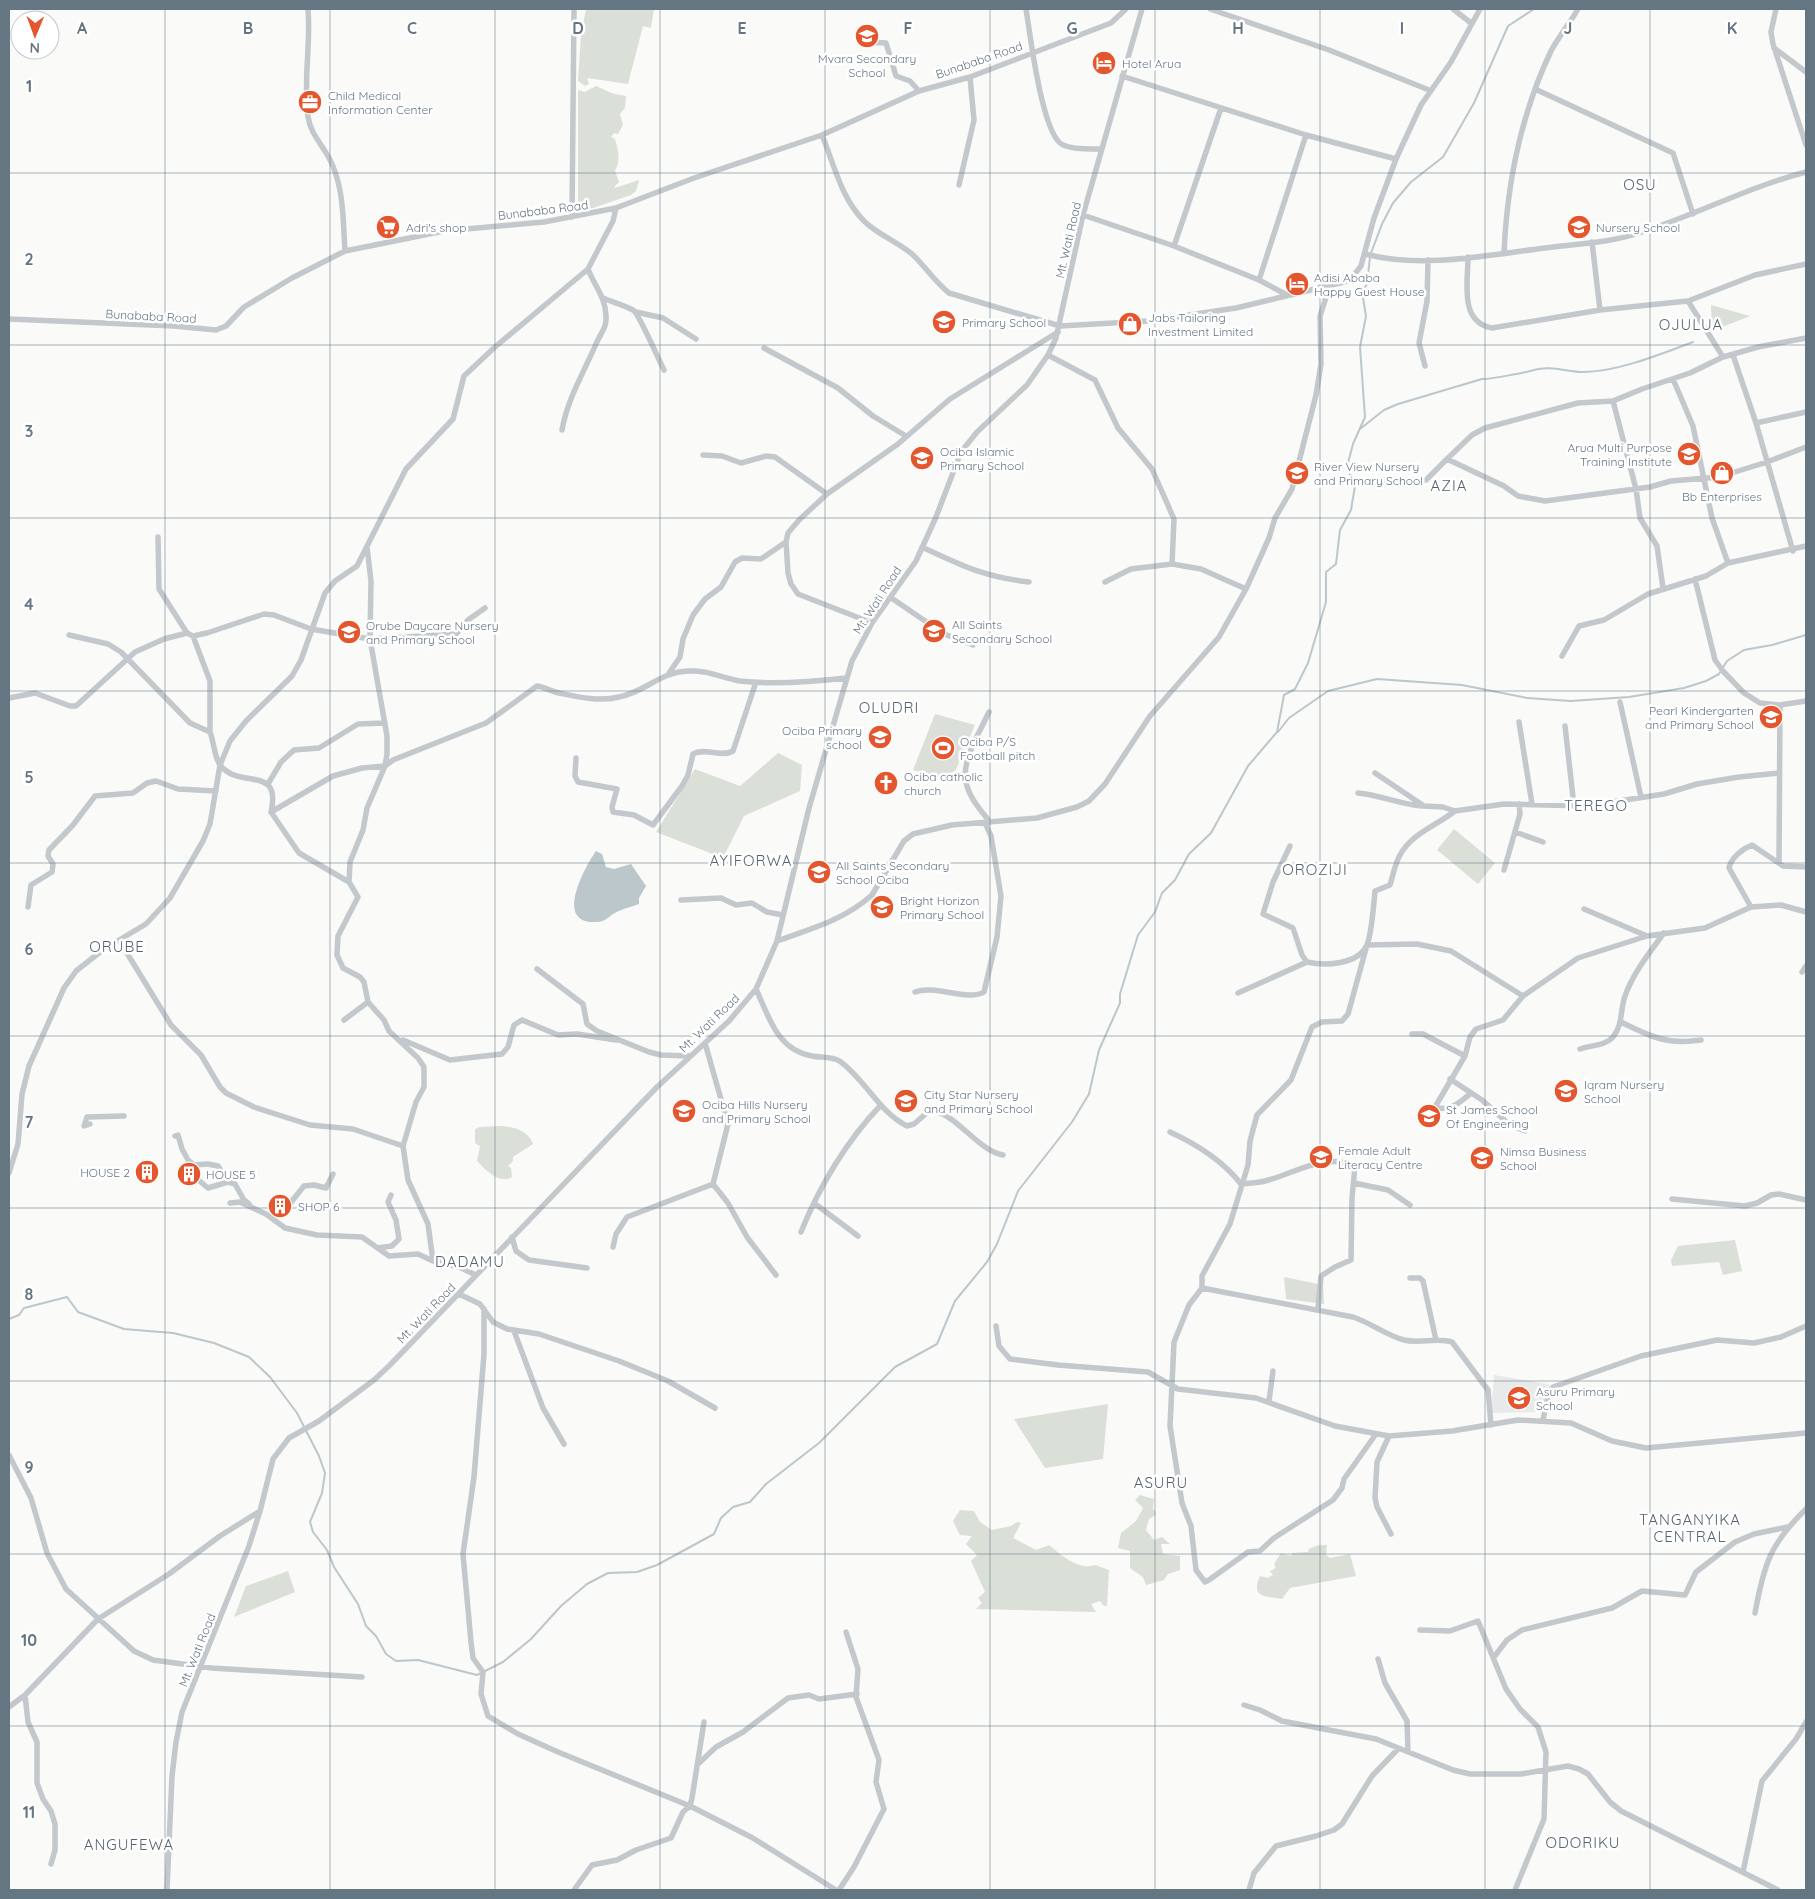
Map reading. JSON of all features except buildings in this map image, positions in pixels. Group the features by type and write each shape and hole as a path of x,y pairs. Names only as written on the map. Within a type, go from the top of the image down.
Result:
{"street":[{"path":"308,9 306,73 308,116 311,132 331,162 338,181 345,251"},
{"path":"572,217 574,9"},
{"path":"1026,9 1045,118 1054,137 1063,145 1102,149"},
{"name":"Bunababa Road","path":"9,319 174,326 216,330 226,326 244,307 345,251 444,230 544,222 616,208 694,178 822,135 919,91 970,77 1111,22 1126,9"},
{"name":"Mt. Wati Road","path":"167,1890 168,1839 176,1742 182,1712 202,1666 260,1511 273,1459 279,1448 289,1438 319,1421 374,1380 689,1056 729,1021 756,989 777,941 809,808 846,678 872,623 916,561 961,452 977,432 1019,394 1048,355 1059,329 1083,215 1142,9"},
{"path":"1210,9 1321,47 1429,90"},
{"path":"1453,9 1471,22"},
{"path":"822,135 848,199 863,221 879,234 905,248 937,283 949,293 1059,329 1174,317 1251,306 1350,280 1361,266 1374,218 1396,159 1429,90 1451,62 1471,22 1480,9"},
{"path":"1504,253 1507,205 1523,129 1535,89 1552,50 1578,9"},
{"path":"1776,9 1771,32 1774,48 1806,145"},
{"path":"866,42 886,43 896,76 910,81 919,91"},
{"path":"1774,48 1806,72"},
{"path":"1122,76 1306,135 1396,159"},
{"path":"959,185 974,120 970,77"},
{"path":"1535,89 1672,153 1693,214"},
{"path":"1174,246 1221,108"},
{"path":"1259,280 1306,135"},
{"path":"1365,254 1401,261 1428,260 1504,253 1592,242 1637,234 1693,214 1750,190 1806,172"},
{"path":"9,1173 18,1144 22,1094 29,1066 62,993 76,971 154,916 170,898 203,842 213,815 220,765 230,741 238,729 292,676 301,660 310,629 329,587 357,566 406,469 453,419 464,376 495,347 588,269 612,222 616,208"},
{"path":"1083,215 1174,246 1259,280 1287,295"},
{"path":"1592,242 1600,310"},
{"path":"1468,257 1469,311 1474,319 1485,326 1499,327 1600,310 1688,300 1755,275 1806,264"},
{"path":"1425,366 1419,343 1427,301 1428,260"},
{"path":"562,430 570,399 597,340 604,332 606,316 603,298 588,269"},
{"path":"777,941 840,919 865,902 872,895 904,841 913,834 940,827 1052,815 1078,807 1089,801 1105,784 1150,716 1219,637 1246,589 1269,538 1275,518 1292,489 1316,395 1321,364 1320,316 1330,285"},
{"path":"603,298 636,312 663,318 696,339"},
{"path":"1688,300 1723,358"},
{"path":"636,312 664,370"},
{"path":"270,812 333,776 362,768 385,766 394,760 486,724 537,686 585,698 616,698 639,690 669,673 680,657 683,639 693,615 705,599 721,587 735,562 742,558 761,559 786,542 793,527 827,494 906,436 950,399 1059,329"},
{"path":"1367,480 1426,480 1472,435 1485,428 1578,403 1613,401 1642,388 1673,379 1723,358 1758,347 1806,338"},
{"path":"764,348 838,388 873,416 906,436"},
{"path":"1048,355 1095,380 1118,428 1152,469 1174,519 1172,564"},
{"path":"1733,355 1756,423 1793,550"},
{"path":"1673,379 1693,426 1712,518 1728,563"},
{"path":"1613,401 1636,488 1640,518 1657,546 1663,588"},
{"path":"1756,423 1806,412"},
{"path":"1447,459 1527,499 1556,500 1671,481 1704,479 1767,462 1806,446"},
{"path":"703,455 722,456 742,463 766,456 775,457 827,494"},
{"path":"158,537 159,589 190,634 210,681 210,732 220,765 234,774 268,784 272,789 273,797 270,812 299,853 349,882 358,897 338,936 337,955 343,968 360,977 364,982 368,1002 383,1018 393,1035 422,1062 425,1073 424,1087 416,1102 403,1146 408,1180 428,1224 433,1261"},
{"path":"786,542 790,579 798,594 872,623"},
{"path":"1562,656 1579,626 1604,620 1648,594 1695,579 1728,563 1806,546"},
{"path":"349,882 352,857 364,830 369,804 385,766 387,754 385,723 370,639 371,581 367,547"},
{"path":"922,547 990,576 1029,582"},
{"path":"1105,582 1131,569 1172,564 1201,569 1246,589"},
{"path":"1695,579 1718,666 1753,700 1760,703 1780,704 1806,701"},
{"path":"890,597 944,634 973,645"},
{"path":"9,698 36,693 70,706 76,706 126,658 148,645 190,634 207,633 264,614 274,615 310,629 370,639 456,634 468,620 485,608"},
{"path":"69,635 108,644 126,658 190,723 210,732"},
{"path":"669,673 707,671 728,679 756,682 809,682 846,678"},
{"path":"576,758 575,776 578,782 617,789 612,807 614,812 634,815 653,825 682,786 688,775 693,754 700,751 727,753 732,751 756,682"},
{"path":"1620,702 1641,796"},
{"path":"1778,863 1780,704"},
{"path":"915,992 926,989 966,994 984,992 997,937 1001,896 988,823 966,785 967,764 970,752 989,712"},
{"path":"1519,722 1532,804"},
{"path":"268,784 280,762 294,750 319,748 358,724 385,723"},
{"path":"1565,726 1574,806"},
{"path":"387,754 394,760"},
{"path":"1376,1434 1344,1479 1342,1488 1333,1500 1274,1538 1260,1551 1248,1552 1205,1582 1196,1570 1192,1526 1182,1503 1170,1426 1174,1342 1188,1305 1202,1288 1202,1276 1230,1224 1248,1165 1250,1141 1257,1115 1291,1080 1312,1027 1322,1022 1342,1021 1348,1014 1367,945 1375,891 1390,885 1397,862 1410,841 1455,811 1520,804 1574,806 1664,794 1696,784 1779,773"},
{"path":"1375,774 1424,806"},
{"path":"28,907 30,889 33,882 50,875 52,872 53,864 48,856 50,850 73,825 95,796 133,794 147,783 156,781 178,789 216,791"},
{"path":"1358,793 1378,796 1402,804 1443,807 1455,811"},
{"path":"1504,870 1520,814 1520,804"},
{"path":"1515,832 1543,842"},
{"path":"1751,907 1730,871 1731,862 1735,856 1752,845 1778,863 1788,867 1806,867"},
{"path":"1290,846 1273,882 1263,914 1293,928 1302,956 1307,962"},
{"path":"681,900 721,898 736,905 752,903 767,912 783,915"},
{"path":"1470,1094 1453,1107 1440,1109 1435,1107 1465,1056 1470,1037 1476,1029 1503,1020 1523,996 1578,958 1647,936 1705,928 1751,907 1781,906 1806,912"},
{"path":"1584,909 1647,936"},
{"path":"1580,1049 1608,1042 1621,1022 1625,994 1649,951 1664,933"},
{"path":"120,940 170,1025 201,1055 220,1087 226,1093 254,1107 310,1125 353,1130 403,1146"},
{"path":"1238,993 1307,962 1338,963 1349,960 1367,945 1417,944 1451,951 1523,996"},
{"path":"1802,972 1806,966"},
{"path":"537,969 583,1004 590,1027 616,1040 660,1055 689,1056"},
{"path":"756,989 785,1045 804,1054 825,1057 841,1062 880,1105 907,1126 914,1124 929,1111 939,1113 955,1122 976,1141 1003,1155"},
{"path":"344,1020 368,1002"},
{"path":"393,1035 417,1048 456,1061 502,1054 508,1047 514,1025 522,1020 558,1034 577,1034 616,1040"},
{"path":"1621,1022 1657,1040 1673,1043 1701,1040"},
{"path":"1412,1034 1421,1033 1465,1056"},
{"path":"705,1043 728,1124 712,1184"},
{"path":"1450,1079 1470,1094 1479,1098 1510,1125 1525,1131"},
{"path":"800,1232 814,1203 839,1160 869,1117 880,1105"},
{"path":"90,1124 84,1126 86,1117 124,1116"},
{"path":"1170,1132 1187,1140 1220,1162 1241,1184"},
{"path":"175,1136 178,1135 188,1160 194,1164 218,1166 228,1182 238,1186 246,1203 263,1213"},
{"path":"1241,1184 1263,1182 1307,1166 1332,1162 1355,1166 1351,1260 1335,1267 1322,1276 1318,1309"},
{"path":"230,1203 237,1201 263,1213 284,1211 296,1193 304,1186 314,1185 326,1188 334,1174"},
{"path":"196,1178 208,1188 228,1182"},
{"path":"1354,1183 1377,1186 1388,1190 1410,1205"},
{"path":"613,1247 616,1234 627,1217 712,1184"},
{"path":"712,1184 728,1204 747,1237 776,1275"},
{"path":"1672,1199 1745,1206 1757,1204 1771,1195 1779,1194 1806,1200"},
{"path":"376,1248 392,1246 399,1238 396,1220 388,1202 391,1196"},
{"path":"814,1203 858,1236"},
{"path":"270,1213 278,1206"},
{"path":"270,1213 285,1228 317,1235 356,1236 367,1239 376,1248 389,1256 418,1254 433,1261 459,1266 476,1275"},
{"path":"512,1237 516,1250 529,1260 587,1268"},
{"path":"1410,1278 1420,1278 1423,1281 1436,1340"},
{"path":"1202,1288 1318,1309 1362,1320 1384,1333 1406,1341 1436,1340 1452,1342 1486,1386 1489,1394 1491,1425"},
{"path":"459,1294 480,1304 493,1322 514,1331 539,1334 619,1360 673,1384 715,1408"},
{"path":"484,1309 484,1354 474,1477 463,1554 473,1658 483,1672 482,1694 488,1716 518,1734 558,1752 690,1806 751,1837 837,1890 854,1867 884,1808 876,1782 879,1760 857,1694 858,1669 846,1632"},
{"path":"996,1326 999,1346 1010,1359 1148,1372 1171,1386 1185,1390 1235,1394 1268,1401 1335,1426 1389,1436 1491,1425 1508,1420 1543,1420 1571,1423 1612,1441 1646,1448 1806,1433"},
{"path":"1543,1420 1549,1392 1553,1387 1620,1363 1716,1340 1754,1343 1780,1337 1806,1326"},
{"path":"514,1331 543,1408 564,1444"},
{"path":"1268,1401 1273,1371"},
{"path":"1389,1436 1376,1466 1376,1502 1390,1534"},
{"path":"9,1455 31,1498 40,1532 57,1574 66,1589 128,1646 142,1655 153,1660 202,1666 362,1677"},
{"path":"1755,1613 1769,1557 1788,1527 1806,1509"},
{"path":"9,1707 25,1695 98,1619 169,1574 220,1536 260,1511"},
{"path":"1494,1657 1507,1640 1522,1630 1612,1608 1642,1591 1685,1595 1696,1572 1739,1540 1788,1527"},
{"path":"1420,1630 1450,1631 1477,1621 1482,1628 1511,1696 1541,1732 1546,1752 1545,1811 1542,1827 1515,1890"},
{"path":"1378,1659 1385,1683 1407,1721 1408,1752"},
{"path":"698,1764 716,1747 743,1732 788,1698 808,1695 819,1699 857,1694"},
{"path":"25,1695 28,1722 37,1742 38,1790 51,1811 55,1824 55,1850 51,1864"},
{"path":"1244,1705 1260,1710 1282,1721 1376,1739 1453,1770 1470,1774 1504,1775 1568,1766 1579,1769 1588,1774 1610,1802 1621,1811 1778,1890"},
{"path":"574,1890 592,1865 617,1860 636,1850 671,1838 682,1812 690,1806 704,1722"},
{"path":"1743,1872 1762,1781 1796,1739 1806,1722"},
{"path":"1248,1890 1254,1873 1276,1846 1334,1830 1342,1824 1372,1776 1398,1749"}],"shaded area":[{"path":"586,9 654,9 651,28 643,26 628,84 587,78 589,84 585,86 578,81 581,35"},
{"path":"596,86 614,94 626,96 625,108 620,114 623,125 618,134 614,133 611,137 615,139 618,155 615,171 619,182 615,188 639,180 636,191 631,195 593,208 578,208 578,90 585,92"},
{"path":"1711,305 1750,316 1712,331"},
{"name":"Ociba P/S Football pitch","path":"935,714 975,725 951,781 913,770"},
{"path":"778,753 802,765 800,791 744,816 723,858 656,832 695,769 740,786"},
{"path":"1454,829 1495,863 1478,884 1437,850"},
{"path":"596,851 602,854 606,867 614,869 631,864 646,886 639,898 639,904 616,912 604,921 599,922 583,920 576,914 574,905 580,881"},
{"path":"501,1126 516,1128 524,1132 533,1144 513,1157 513,1161 508,1166 511,1168 512,1177 507,1179 498,1178 493,1175 477,1161 480,1146 475,1143 475,1129"},
{"path":"1735,1240 1742,1271 1723,1275 1719,1262 1672,1266 1671,1260 1678,1246"},
{"path":"1284,1277 1323,1285 1324,1304 1286,1299"},
{"name":"Asuru Primary School","path":"1494,1375 1549,1384 1542,1412 1491,1413"},
{"path":"1108,1404 1103,1459 1045,1468 1014,1419"},
{"path":"1140,1495 1154,1499 1153,1509 1156,1515 1149,1519 1146,1530 1154,1540 1162,1537 1170,1544 1161,1544 1163,1554 1180,1556 1180,1570 1168,1574 1164,1580 1146,1585 1143,1577 1130,1568 1130,1551 1118,1548 1121,1533 1136,1521 1143,1508 1135,1500"},
{"path":"960,1510 974,1511 980,1522 992,1530 1011,1526 1017,1522 1021,1523 1013,1538 1036,1550 1049,1545 1077,1564 1083,1566 1095,1565 1109,1570 1107,1606 1104,1606 1100,1601 1091,1604 1096,1612 976,1609 982,1603 978,1598 985,1592 971,1561 977,1555 966,1544 972,1536 960,1535 953,1521"},
{"path":"1319,1545 1327,1545 1326,1555 1330,1558 1350,1554 1356,1576 1290,1588 1282,1599 1261,1595 1258,1592 1257,1583 1260,1576 1268,1578 1273,1575 1270,1571 1276,1568 1274,1564 1281,1553 1291,1556 1292,1553 1308,1552 1309,1549"},
{"path":"288,1571 295,1592 234,1617 246,1586"}],"waterway":[{"path":"1371,253 1382,224 1393,203 1411,182 1443,157 1474,103 1508,26 1534,9"},
{"path":"9,1319 19,1315 24,1308 67,1297 78,1312 124,1329 173,1333 214,1343 249,1357 270,1377 297,1413 319,1456 325,1473 322,1493 310,1522 313,1532 327,1550 334,1567 358,1604 366,1626 376,1636 386,1654 396,1661 418,1660 477,1675 503,1662 531,1639 561,1606 587,1584 608,1573 637,1572 657,1565 714,1534 721,1518 733,1507 750,1502 766,1484 819,1443 895,1367 937,1344 955,1301 987,1262 997,1244 1018,1191 1072,1122 1089,1094 1099,1050 1120,1003 1120,994 1138,935 1155,912 1162,893 1175,880 1189,854 1211,833 1248,766 1277,732 1284,695 1295,689 1308,663 1326,602 1326,572 1336,564 1340,530 1351,510 1355,486 1347,467 1353,444 1365,417 1360,347 1366,316 1362,292 1367,284 1370,257"},
{"path":"1360,429 1384,410 1398,404 1482,379 1540,369 1553,368 1577,372 1610,369 1639,362 1693,342"},
{"path":"1278,732 1289,718 1328,691 1377,679 1462,685 1527,698 1571,701 1629,697 1684,688 1706,681 1719,674 1727,661 1744,650 1772,645 1806,635"}],"place":[{"name":"Mvara Secondary School","path":"867,36"},
{"name":"Hotel Arua","path":"1104,63"},
{"name":"Child Medical Information Center","path":"310,102"},
{"name":"Adri's shop","path":"388,227"},
{"name":"Nursery School","path":"1579,227"},
{"name":"Adisi Ababa Happy Guest House","path":"1297,284"},
{"name":"Primary School","path":"944,322"},
{"name":"Jabs Tailoring Investment Limited","path":"1130,324"},
{"name":"Arua Multi Purpose Training Institute","path":"1689,454"},
{"name":"Ociba Islamic Primary School","path":"922,458"},
{"name":"River View Nursery and Primary School","path":"1297,473"},
{"name":"Bb Enterprises","path":"1722,473"},
{"name":"All Saints Secondary School","path":"934,631"},
{"name":"Orube Daycare Nursery and Primary School","path":"349,632"},
{"name":"Pearl Kindergarten and Primary School","path":"1771,717"},
{"name":"Ociba Primary school","path":"880,737"},
{"name":"Ociba P/S Football pitch","path":"943,748"},
{"name":"Ociba catholic church","path":"886,783"},
{"name":"All Saints Secondary School Ociba","path":"819,872"},
{"name":"Bright Horizon Primary School","path":"882,907"},
{"name":"Iqram Nursery School","path":"1566,1091"},
{"name":"City Star Nursery and Primary School","path":"906,1101"},
{"name":"Ociba Hills Nursery and Primary School","path":"684,1111"},
{"name":"St James School Of Engineering","path":"1429,1116"},
{"name":"Female Adult Literacy Centre","path":"1321,1157"},
{"name":"Nimsa Business School","path":"1482,1158"},
{"name":"HOUSE 2","path":"147,1172"},
{"name":"HOUSE 5","path":"189,1174"},
{"name":"SHOP 6","path":"280,1206"},
{"name":"Asuru Primary School","path":"1519,1398"}],"district":[{"name":"OSU","path":"1640,184"},
{"name":"OJULUA","path":"1691,324"},
{"name":"AZIA","path":"1449,485"},
{"name":"OLUDRI","path":"889,707"},
{"name":"TEREGO","path":"1596,805"},
{"name":"AYIFORWA","path":"751,860"},
{"name":"OROZIJI","path":"1315,869"},
{"name":"ORUBE","path":"117,946"},
{"name":"DADAMU","path":"470,1261"},
{"name":"ASURU","path":"1161,1482"},
{"name":"TANGANYIKA CENTRAL","path":"1690,1528"},
{"name":"ODORIKU","path":"1583,1842"},
{"name":"ANGUFEWA","path":"129,1844"}]}
